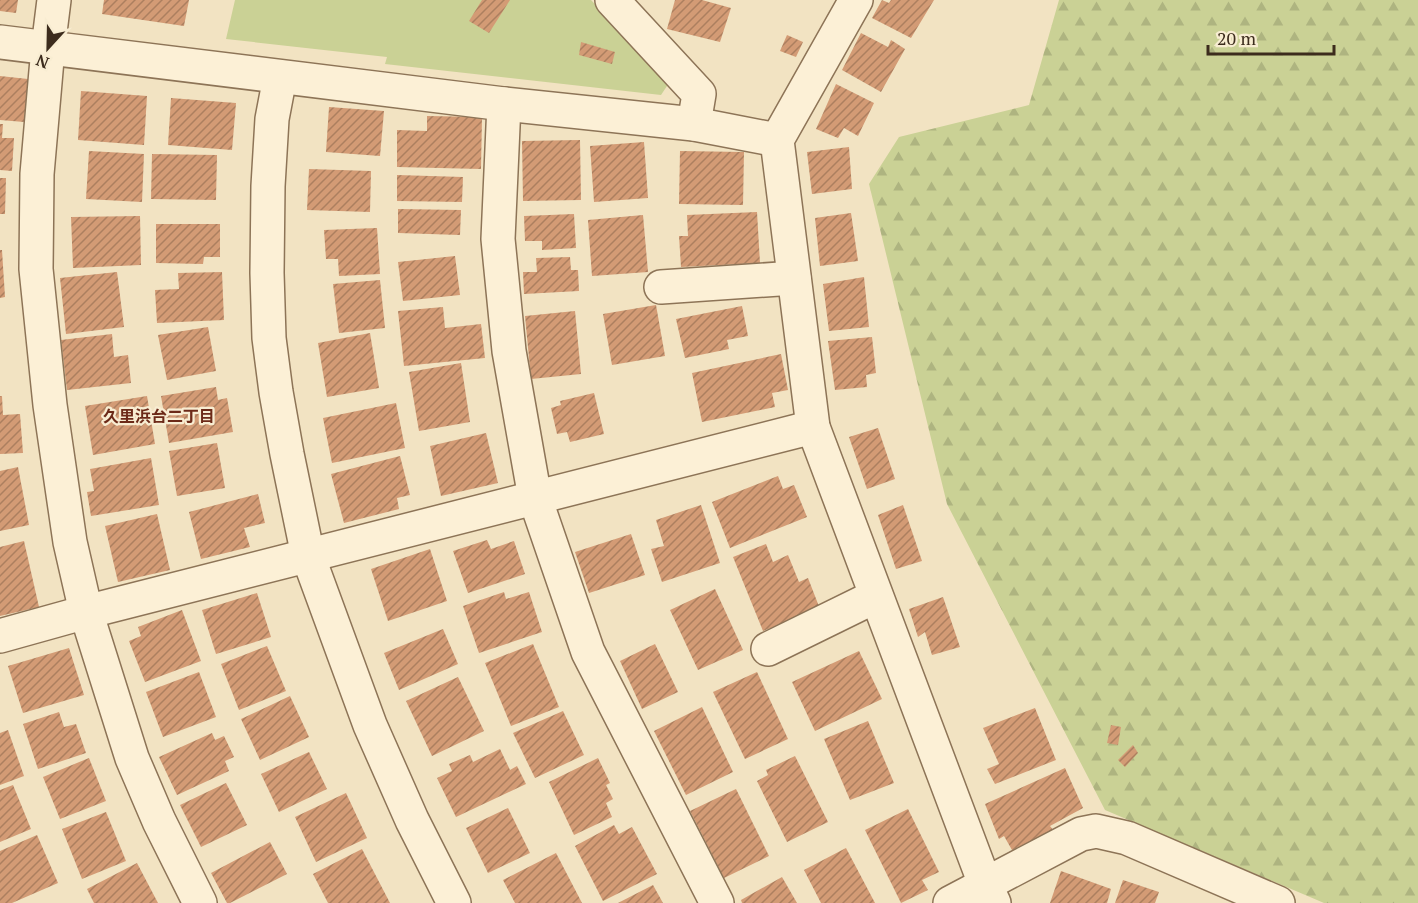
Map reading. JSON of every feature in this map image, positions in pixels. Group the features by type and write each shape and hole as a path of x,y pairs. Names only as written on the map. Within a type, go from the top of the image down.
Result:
{"street":[{"path":"54,0 37,174 36,269 50,405 70,542 86,612 132,758 159,821 200,903"},
{"path":"612,0 699,94 694,124"},
{"path":"856,0 777,140 813,428 990,894"},
{"path":"0,42 504,104 694,124 777,140"},
{"path":"280,77 272,119 268,186 267,273 269,338 286,454 308,556 370,725 412,820 454,903"},
{"path":"504,104 498,239 509,351 535,498 588,652 717,903"},
{"path":"661,287 794,278"},
{"path":"0,636 86,612 813,428"},
{"path":"768,649 876,596"},
{"path":"950,903 990,894 1081,834 1096,831 1127,838 1274,902"}],"green space":[{"path":"235,0 591,0 669,83 661,95 385,64 387,57 226,39"},
{"path":"1059,0 1418,0 1418,903 1324,903 1105,810 947,504 869,184 899,137 1029,105"}],"building":[{"path":"0,0 18,0 16,13 0,11"},
{"path":"104,0 189,0 184,26 102,14"},
{"path":"482,0 510,0 489,33 469,21"},
{"path":"675,0 702,0 731,8 720,42 667,29"},
{"path":"882,0 889,3 891,0 934,0 911,38 872,18"},
{"path":"861,33 888,47 891,40 905,49 881,92 842,70"},
{"path":"787,35 803,42 796,57 780,51"},
{"path":"581,42 615,52 612,64 579,55"},
{"path":"0,76 28,79 24,122 0,120"},
{"path":"836,84 874,103 858,136 844,128 838,138 816,129"},
{"path":"81,91 147,96 144,145 78,140"},
{"path":"171,98 236,103 232,150 168,145"},
{"path":"329,107 384,111 380,156 326,152"},
{"path":"427,116 482,117 481,169 397,167 397,130 427,131"},
{"path":"0,124 3,124 2,138 14,138 12,171 0,170"},
{"path":"580,140 581,200 523,201 522,141"},
{"path":"644,142 648,198 594,202 590,146"},
{"path":"849,147 852,189 812,194 807,152"},
{"path":"89,151 144,154 142,202 86,199"},
{"path":"680,151 744,152 743,205 679,204"},
{"path":"152,154 217,155 216,200 151,199"},
{"path":"309,169 371,171 370,212 307,210"},
{"path":"397,175 463,177 462,202 397,201"},
{"path":"0,178 6,178 5,214 0,214"},
{"path":"398,209 461,210 460,235 398,233"},
{"path":"757,212 760,263 681,267 679,236 688,236 687,215"},
{"path":"851,213 858,261 820,266 815,218"},
{"path":"574,214 576,248 542,250 542,241 525,241 524,216"},
{"path":"643,215 648,272 592,276 588,220"},
{"path":"140,216 141,265 73,268 71,217"},
{"path":"156,224 220,224 220,257 204,257 203,264 156,263"},
{"path":"377,228 380,274 339,276 338,259 326,259 324,230"},
{"path":"0,250 2,250 5,297 0,298"},
{"path":"455,256 460,295 403,301 398,262"},
{"path":"570,257 571,270 578,270 579,291 524,294 523,272 537,272 536,258"},
{"path":"117,272 124,327 66,334 60,278"},
{"path":"222,272 224,320 157,323 155,290 179,289 178,273"},
{"path":"864,277 869,327 829,331 823,284"},
{"path":"380,280 385,328 339,333 333,284"},
{"path":"656,305 665,356 612,365 603,314"},
{"path":"742,306 748,336 727,340 729,349 685,358 676,319"},
{"path":"443,307 445,328 481,324 485,358 404,366 398,311"},
{"path":"575,311 581,374 531,379 525,316"},
{"path":"208,327 216,371 167,380 158,335"},
{"path":"370,333 379,388 327,397 318,343"},
{"path":"112,334 114,357 128,355 131,383 67,390 61,340"},
{"path":"872,337 876,373 866,375 867,387 835,390 828,341"},
{"path":"781,354 788,390 772,393 775,407 702,422 692,373"},
{"path":"461,363 470,422 419,431 409,372"},
{"path":"216,387 218,400 227,398 233,432 169,443 161,396"},
{"path":"594,393 604,434 570,442 567,432 557,434 551,408 561,405 560,401"},
{"path":"0,396 2,396 3,415 20,414 23,453 0,454"},
{"path":"147,396 155,444 93,455 85,406"},
{"path":"396,403 405,448 332,463 323,418"},
{"path":"878,428 895,479 867,489 849,437"},
{"path":"486,433 498,483 441,496 430,446"},
{"path":"217,443 225,488 177,496 169,451"},
{"path":"400,456 410,495 397,498 399,509 344,523 331,474"},
{"path":"151,458 159,505 91,516 87,492 94,491 90,469"},
{"path":"18,467 29,525 0,531 0,471"},
{"path":"778,476 783,489 794,485 807,517 730,548 712,502"},
{"path":"258,494 265,523 244,528 250,547 201,559 189,512"},
{"path":"701,505 720,563 662,582 651,549 664,546 656,520"},
{"path":"903,505 922,561 896,569 878,515"},
{"path":"157,514 170,570 118,582 105,526"},
{"path":"631,534 645,575 589,593 575,552"},
{"path":"487,540 491,549 514,541 525,574 468,593 453,551"},
{"path":"24,541 39,607 0,616 0,547"},
{"path":"766,544 773,562 788,555 799,582 808,578 820,609 763,631 733,557"},
{"path":"430,549 447,601 388,621 371,569"},
{"path":"715,589 743,650 698,670 670,610"},
{"path":"504,592 506,599 529,592 542,632 479,653 463,606"},
{"path":"257,593 271,637 216,654 202,610"},
{"path":"943,597 960,647 932,655 925,632 918,637 909,609"},
{"path":"182,610 201,661 145,682 129,641 141,636 138,627"},
{"path":"443,629 458,664 399,690 384,653"},
{"path":"533,644 559,707 511,726 485,663"},
{"path":"655,644 678,692 642,709 620,661"},
{"path":"267,646 286,691 239,710 221,664"},
{"path":"69,648 84,695 23,713 8,666"},
{"path":"859,651 882,699 815,731 792,682"},
{"path":"199,672 216,717 163,737 146,692"},
{"path":"757,672 788,739 745,759 713,692"},
{"path":"458,677 484,731 432,756 406,701"},
{"path":"290,696 309,737 260,760 241,719"},
{"path":"702,707 733,772 686,795 654,731"},
{"path":"1035,708 1056,760 995,784 987,769 999,764 983,728"},
{"path":"563,711 584,755 535,778 513,733"},
{"path":"59,712 64,727 76,724 86,753 38,769 23,724"},
{"path":"868,721 894,783 850,800 824,739"},
{"path":"1111,725 1121,727 1118,745 1107,743"},
{"path":"8,730 24,776 0,785 0,733"},
{"path":"212,733 215,740 224,736 234,757 225,761 229,771 177,795 159,757"},
{"path":"1133,745 1138,753 1125,767 1118,760"},
{"path":"500,749 510,770 517,766 526,784 456,817 437,778 452,771 449,764 470,755 473,762"},
{"path":"309,752 327,789 279,812 261,774"},
{"path":"795,756 828,822 787,842 757,781 768,775 766,770"},
{"path":"89,758 106,801 60,819 43,777"},
{"path":"598,758 610,783 606,785 613,799 606,803 612,817 574,835 549,782"},
{"path":"1065,768 1083,808 1050,826 1054,831 1012,850 1004,836 999,839 985,804"},
{"path":"226,783 247,825 201,847 180,805"},
{"path":"13,785 31,829 0,842 0,790"},
{"path":"736,789 769,856 724,878 690,811"},
{"path":"346,793 367,838 316,862 295,817"},
{"path":"508,808 530,853 488,873 466,828"},
{"path":"908,809 939,872 922,880 928,890 901,903 865,830"},
{"path":"106,812 126,861 82,879 62,829"},
{"path":"614,825 619,834 632,827 657,874 603,901 575,846"},
{"path":"37,835 58,883 12,903 0,903 0,851"},
{"path":"270,842 287,874 227,903 211,873"},
{"path":"846,848 875,903 821,903 804,870"},
{"path":"362,849 390,903 328,903 313,874"},
{"path":"556,853 582,903 515,903 503,880"},
{"path":"137,863 158,903 94,903 87,889"},
{"path":"1061,871 1111,889 1107,903 1050,903"},
{"path":"782,877 797,903 742,903 741,900"},
{"path":"1123,880 1159,892 1155,903 1115,903"},
{"path":"653,885 663,903 618,903"}],"district":[{"name":"久里浜台二丁目","path":"159,416"}]}
